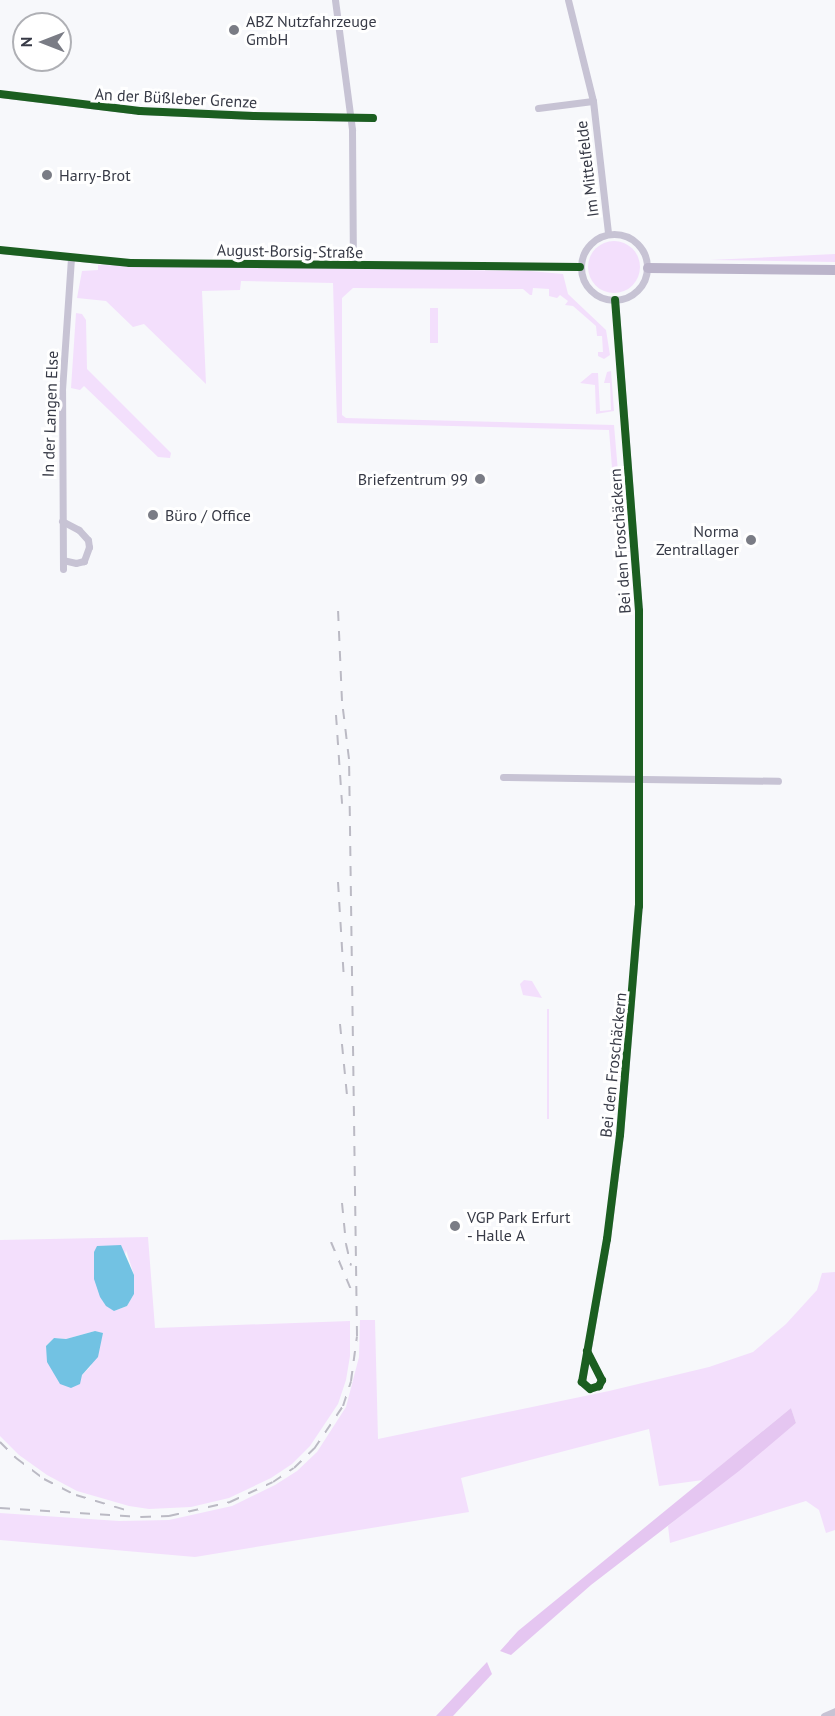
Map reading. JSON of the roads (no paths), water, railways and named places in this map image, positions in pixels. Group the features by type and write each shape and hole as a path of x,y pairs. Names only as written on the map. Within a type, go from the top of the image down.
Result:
{"highway":[{"path":"648,268 835,270"}],"street":[{"path":"335,0 351,118 353,265"},
{"name":"Im Mittelfelde","path":"568,0 593,101 608,233"},
{"name":"An der Büßleber Grenze","path":"0,94 140,111 373,118"},
{"path":"538,108 593,101"},
{"path":"608,233 628,236 636,241 647,258 648,268 642,286 635,293 615,300 596,295 588,287 580,267 589,245 608,233"},
{"name":"August-Borsig-Straße","path":"0,250 71,259 130,263 580,267"},
{"name":"In der Langen Else","path":"63,569 62,390 71,259"},
{"name":"Bei den Froschäckern","path":"587,1351 602,1380 599,1386 590,1389 582,1382 587,1351 607,1239 631,1028 639,906 641,780 639,611 615,300"},
{"path":"62,521 79,530 88,540 89,547 84,561 76,563 63,560"},
{"path":"503,777 778,781"},
{"path":"824,1716 835,1711"}],"water":[{"path":"121,1245 134,1275 134,1294 127,1306 114,1311 106,1306 100,1297 94,1279 94,1252 97,1246"},
{"path":"95,1331 103,1333 98,1357 82,1375 80,1384 71,1388 60,1384 47,1362 46,1346 54,1338 66,1339"}],"railway":[{"path":"0,1508 141,1517 169,1516 230,1502 273,1482 294,1468 314,1449 343,1406 351,1381 357,1336 349,759 342,701 338,609"},
{"path":"336,715 342,804"},
{"path":"338,882 344,981"},
{"path":"340,1024 347,1095"},
{"path":"342,1203 346,1244 351,1265"},
{"path":"331,1242 352,1292"},
{"path":"0,1442 16,1458 44,1479 76,1495 129,1511"}],"place":[{"name":"ABZ Nutzfahrzeuge GmbH","path":"234,30"},
{"name":"Harry-Brot","path":"47,175"},
{"name":"Briefzentrum 99","path":"480,479"},
{"name":"Büro / Office","path":"153,515"},
{"name":"Norma Zentrallager","path":"751,540"},
{"name":"VGP Park Erfurt - Halle A","path":"455,1226"}]}
